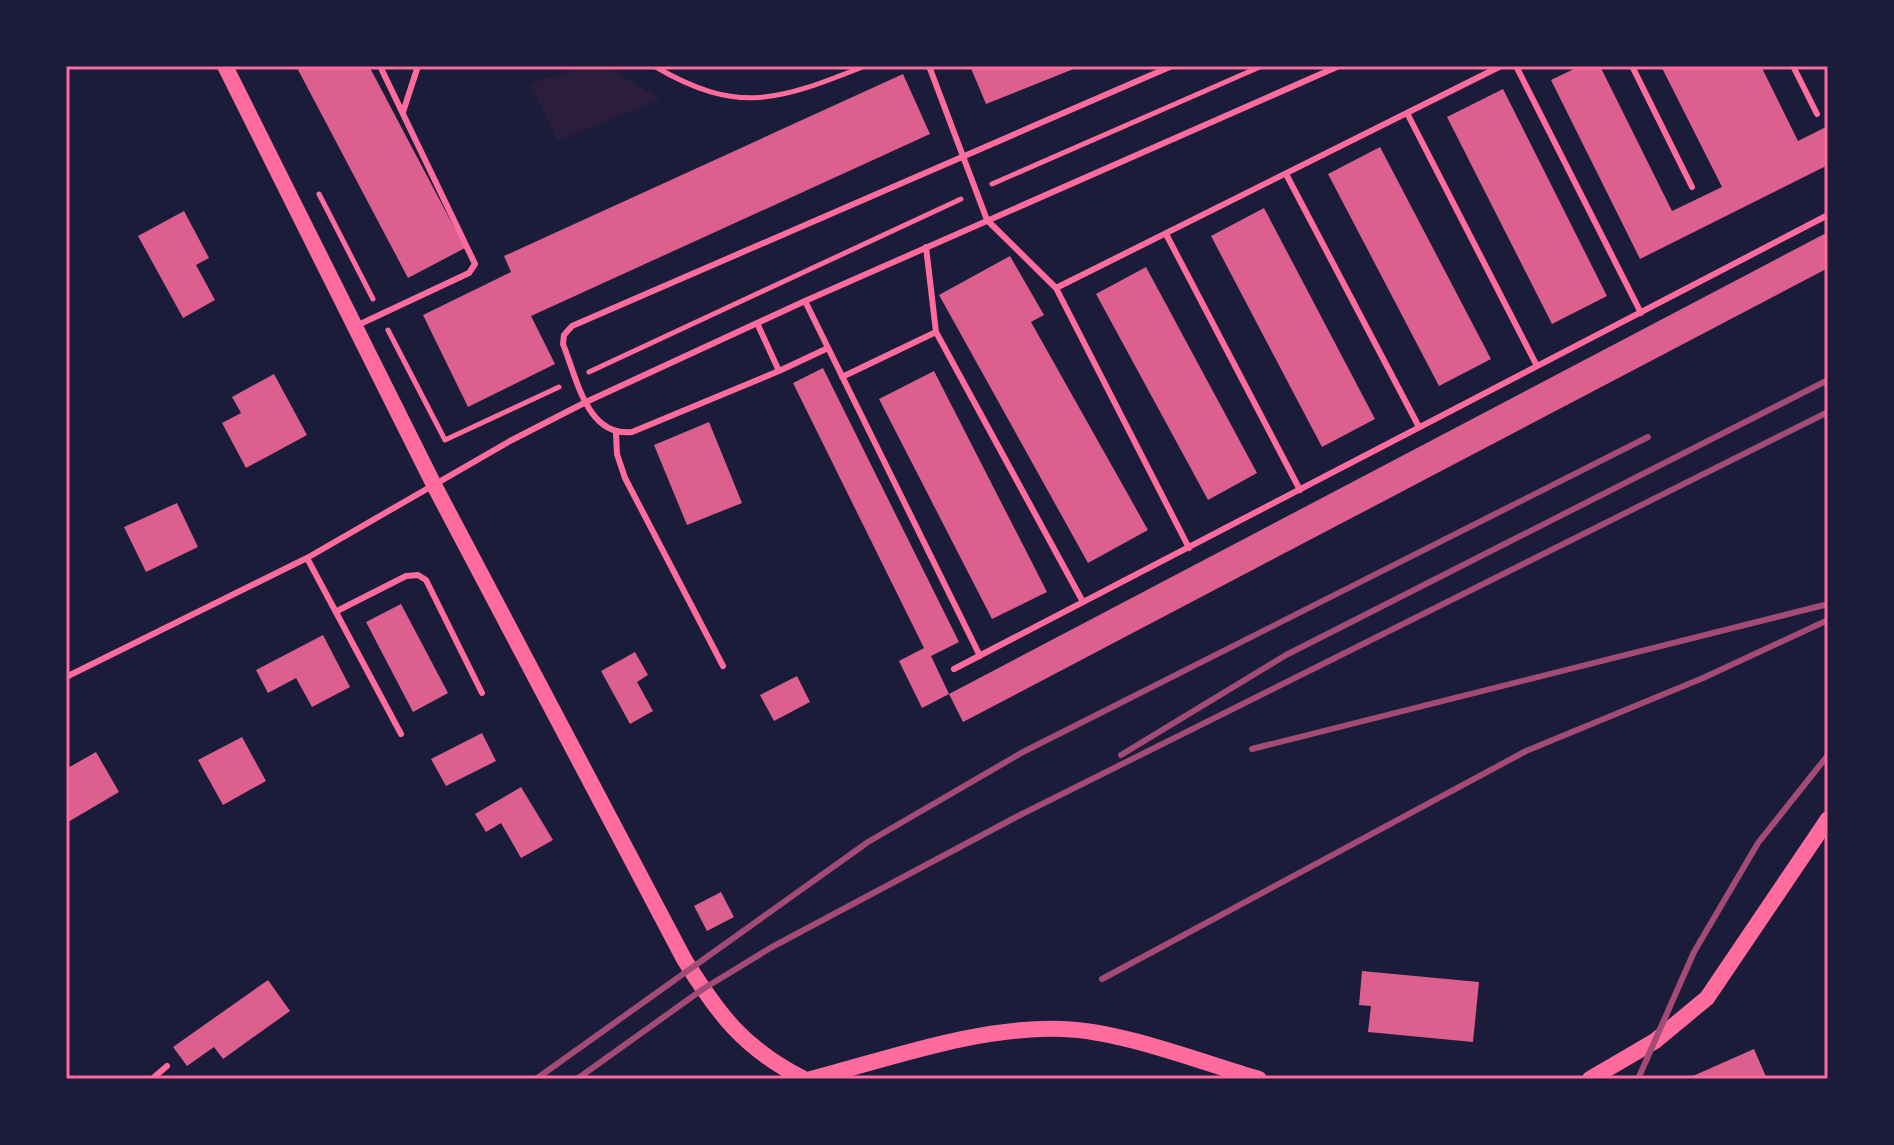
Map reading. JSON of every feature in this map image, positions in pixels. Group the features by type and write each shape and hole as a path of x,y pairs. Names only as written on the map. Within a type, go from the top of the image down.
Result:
{"main road":[{"path":"225,66 435,487 690,969 733,1030 777,1065 804,1079"},
{"path":"1590,1079 1655,1041 1707,998 1828,819"},
{"path":"811,1079 982,1036 1065,1029 1103,1035 1259,1079"}],"lane":[{"path":"354,327 469,273 475,264 380,66"},
{"path":"403,113 418,66"},
{"path":"929,66 965,154 987,220 1056,288 1189,548"},
{"path":"828,348 632,432 616,434 596,420 563,344 564,335 572,326 1172,66"},
{"path":"66,677 307,558 435,487 510,441 586,402 926,247 1339,66"},
{"path":"1056,288 1501,66"},
{"path":"1516,66 1641,313"},
{"path":"1632,66 1692,187"},
{"path":"1793,66 1817,114"},
{"path":"1407,113 1537,366"},
{"path":"1286,174 1419,427"},
{"path":"954,669 1828,215"},
{"path":"1166,234 1300,490"},
{"path":"926,247 936,332 1083,602"},
{"path":"805,301 980,656"},
{"path":"757,323 779,371"},
{"path":"842,377 936,332"},
{"path":"616,434 625,478 723,666"},
{"path":"307,558 401,734"},
{"path":"337,611 406,576 418,575 426,580 482,693"},
{"path":"152,1079 167,1066"}],"path":[{"path":"654,66 684,83 722,97 766,98 799,92 865,66"}],"shaded area":[{"path":"586,66 606,66 661,99 558,141 529,84"}],"building":[{"path":"296,66 369,66 465,248 408,278"},
{"path":"970,66 1081,66 986,104"},
{"path":"1580,66 1600,66 1672,211 1722,187 1661,66 1761,66 1798,141 1828,126 1828,165 1640,259 1551,80"},
{"path":"903,74 930,134 531,316 555,364 468,407 423,315 511,272 504,256"},
{"path":"1503,89 1607,296 1552,324 1447,117"},
{"path":"1380,147 1491,359 1439,386 1328,174"},
{"path":"1264,208 1375,419 1322,447 1211,236"},
{"path":"184,211 209,258 196,265 215,300 183,318 138,236"},
{"path":"1828,232 1828,268 963,722 949,694"},
{"path":"1010,256 1044,315 1031,322 1148,530 1088,563 939,295"},
{"path":"1146,267 1257,473 1208,500 1096,294"},
{"path":"823,368 959,642 931,656 949,694 922,708 899,661 924,648 793,383"},
{"path":"934,371 1047,592 992,619 879,399"},
{"path":"274,374 307,435 246,468 222,423 241,413 232,397"},
{"path":"709,422 742,503 687,525 654,445"},
{"path":"177,503 198,547 146,572 124,527"},
{"path":"401,604 448,693 413,712 366,622"},
{"path":"323,635 350,687 312,707 296,678 268,693 256,670"},
{"path":"635,652 648,675 637,682 653,711 630,724 601,671"},
{"path":"797,676 810,702 774,721 760,695"},
{"path":"482,733 496,761 446,786 431,759"},
{"path":"242,737 266,781 223,805 198,760"},
{"path":"96,752 119,792 68,822 66,769"},
{"path":"521,787 553,840 521,858 501,823 486,832 475,814"},
{"path":"721,892 734,917 707,931 694,906"},
{"path":"1362,971 1479,982 1473,1042 1368,1032 1371,1006 1359,1005"},
{"path":"268,980 290,1011 223,1059 214,1047 187,1066 173,1047"},
{"path":"1754,1049 1767,1079 1686,1079"}],"railway":[{"path":"1121,755 1286,655 1828,380"},
{"path":"577,1079 703,989 772,947 1018,816 1828,412"},
{"path":"536,1079 868,842 1023,752 1648,437"},
{"path":"1252,749 1828,604"},
{"path":"1102,979 1526,751 1703,678 1828,620"},
{"path":"1638,1079 1694,952 1758,843 1828,755"}]}
